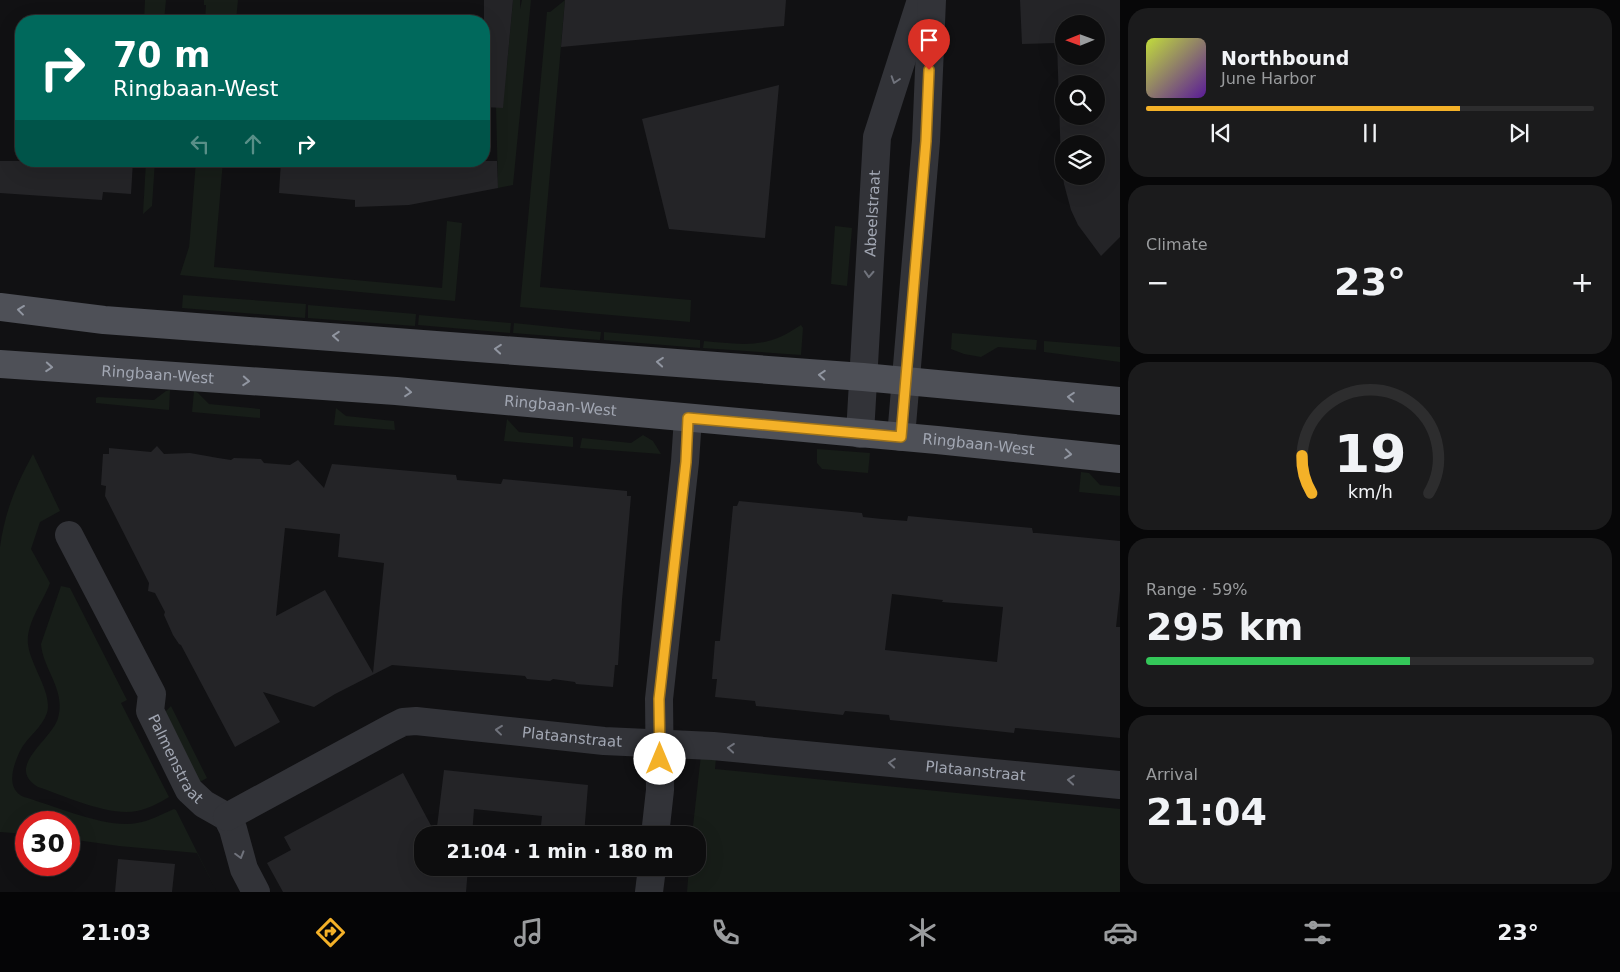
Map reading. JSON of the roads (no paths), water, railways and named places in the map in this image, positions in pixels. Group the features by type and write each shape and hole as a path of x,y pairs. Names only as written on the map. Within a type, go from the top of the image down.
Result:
{"main road":[{"path":"0,307 104,320 906,381 1120,401"},
{"name":"Ringbaan-West","path":"0,364 396,391 1120,459"}],"street":[{"name":"Abeelstraat","path":"860,434 877,137 921,0"},
{"path":"901,437 926,141 932,0"},
{"path":"656,826 660,790 659,699 686,462 688,418"},
{"name":"Palmenstraat","path":"70,535 152,694 150,711 189,790 204,804 227,817"},
{"name":"Plataanstraat","path":"227,817 403,722 416,721 604,741 713,746 1120,785"},
{"path":"227,817 244,870 256,892"},
{"path":"649,892 651,876"}]}
